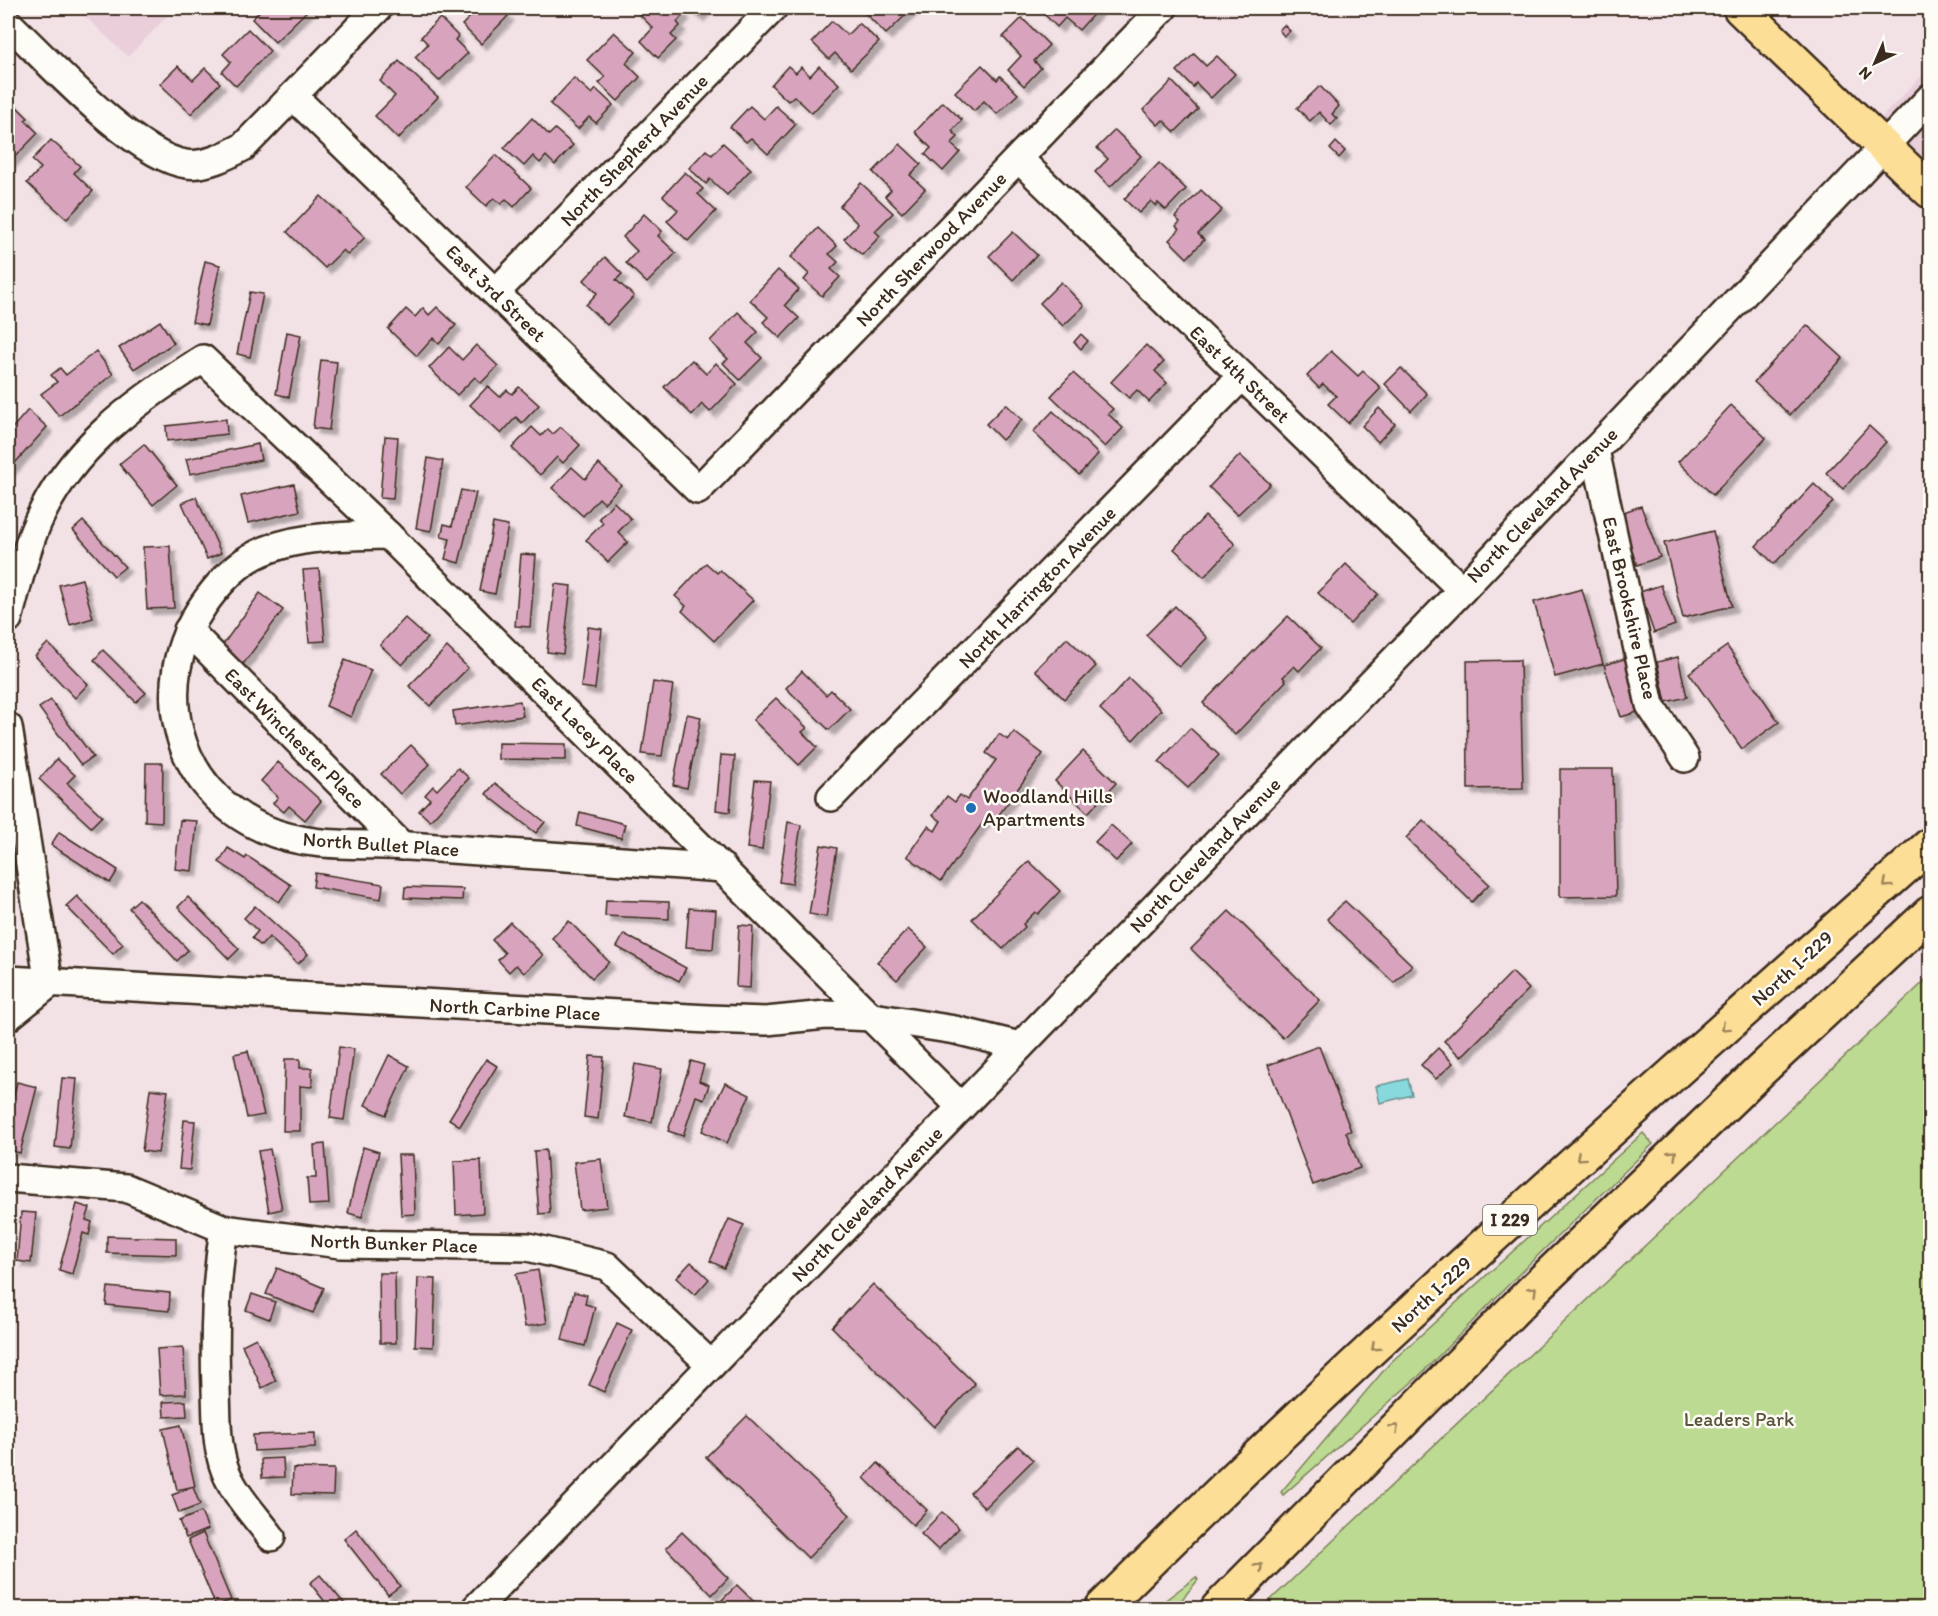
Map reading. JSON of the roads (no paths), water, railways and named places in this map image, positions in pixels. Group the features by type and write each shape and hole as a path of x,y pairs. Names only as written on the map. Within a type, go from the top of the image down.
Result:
{"main road":[{"path":"1740,8 1930,191"},
{"name":"North I-229","path":"1102,1608 1188,1523 1513,1217 1930,845"},
{"path":"1218,1608 1533,1290 1760,1071 1930,913"}],"street":[{"path":"8,23 128,136 187,164 222,158 243,147 378,8"},
{"name":"North Shepherd Avenue","path":"496,292 773,8"},
{"name":"North Sherwood Avenue","path":"698,490 1163,8"},
{"name":"East 3rd Street","path":"292,96 698,490"},
{"name":"North Cleveland Avenue","path":"476,1608 1462,590 1930,98"},
{"name":"East 4th Street","path":"1018,159 1462,590"},
{"name":"East Lacey Place","path":"8,619 34,531 52,495 78,457 101,434 159,386 203,359 388,535 961,1107"},
{"name":"North Harrington Avenue","path":"831,797 1242,376"},
{"name":"East Brookshire Place","path":"1595,450 1650,705 1685,758"},
{"name":"North Bullet Place","path":"388,535 331,538 267,549 231,572 213,591 188,630 178,657 174,708 185,752 219,799 264,829 289,838 321,843 402,846 723,868"},
{"name":"East Winchester Place","path":"188,630 402,846"},
{"path":"8,727 49,984 8,1017"},
{"name":"North Carbine Place","path":"8,980 708,1019 766,1021 826,1015 873,1017 955,1030 1020,1046"},
{"name":"North Bunker Place","path":"8,1178 126,1188 224,1229 340,1244 528,1247 608,1266 711,1365"},
{"path":"224,1229 216,1277 214,1326 217,1434 224,1465 233,1486 271,1537"}],"water":[{"path":"1408,1079 1412,1095 1380,1103 1376,1086"}],"place":[{"name":"Woodland Hills Apartments","path":"971,808"}],"park label":[{"name":"Leaders Park","path":"1739,1419"}]}
